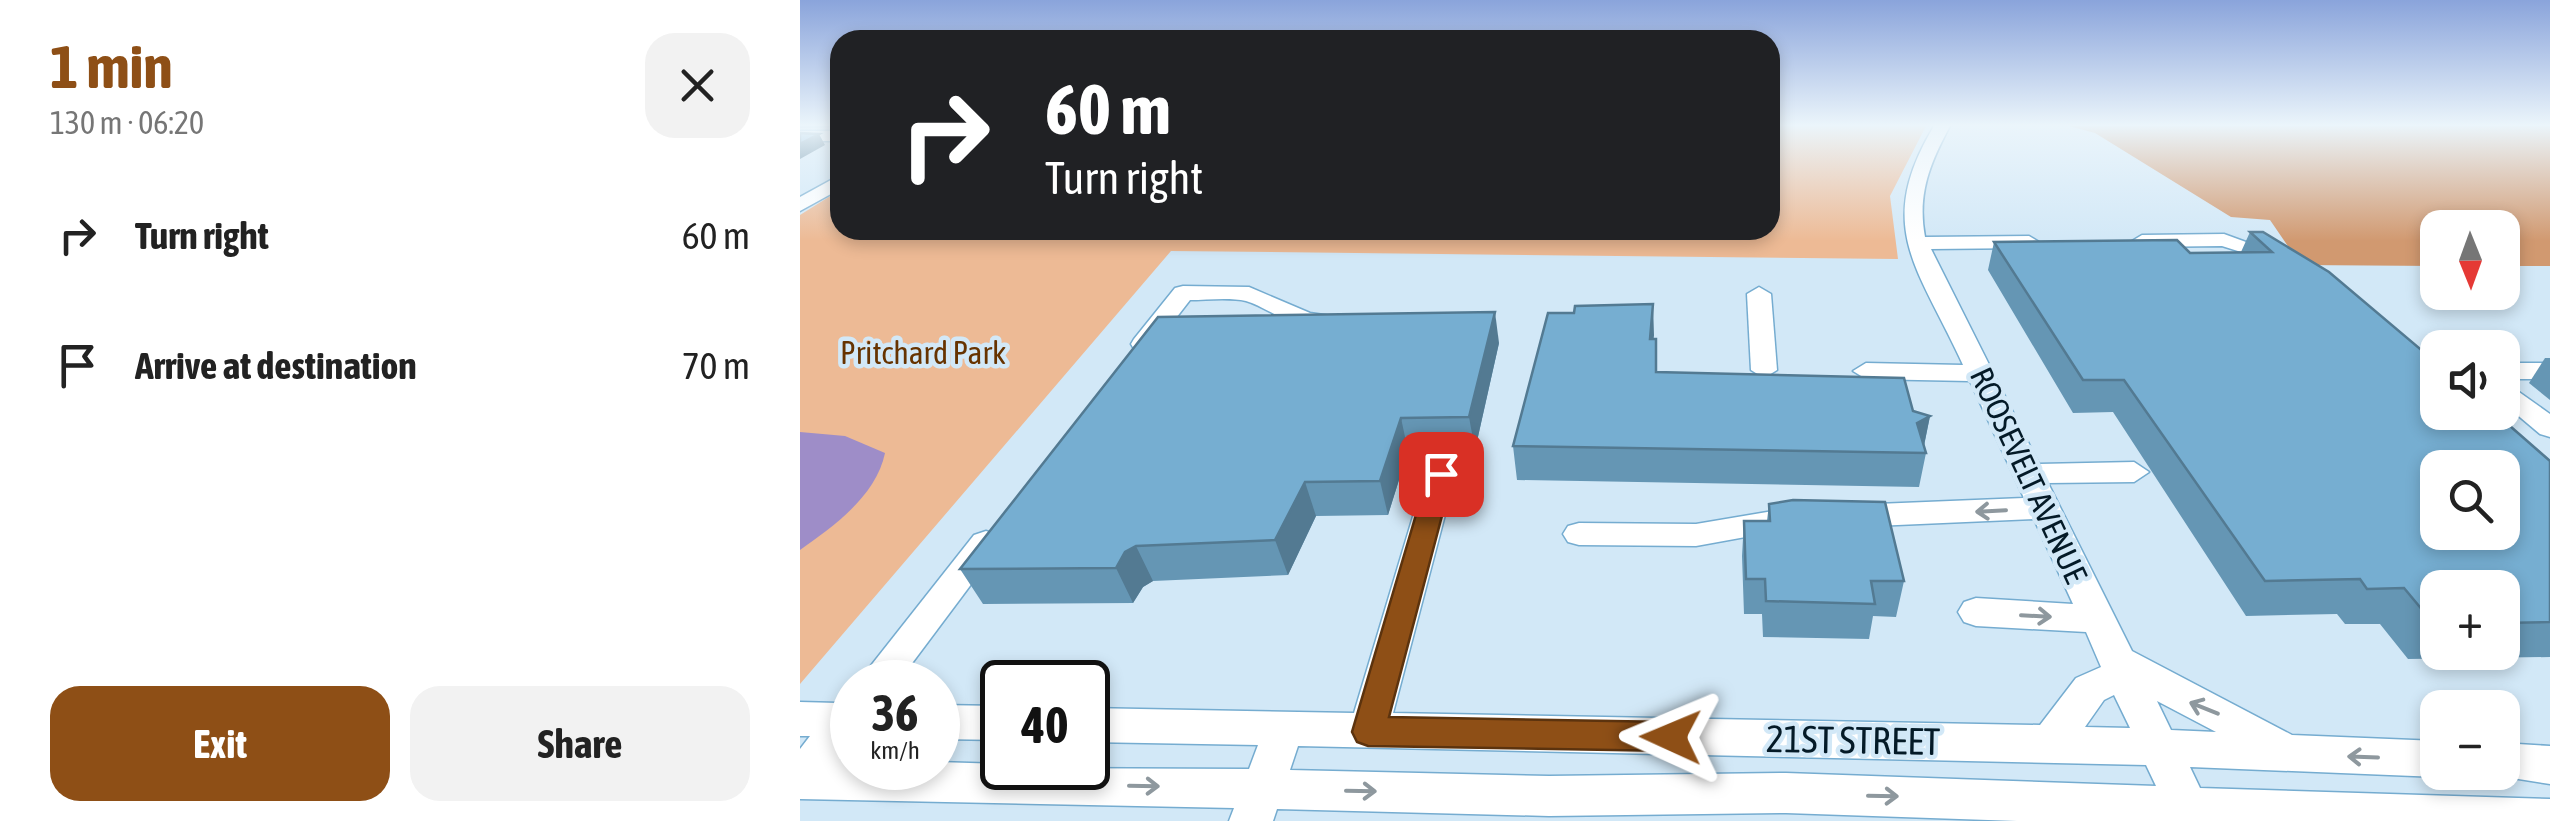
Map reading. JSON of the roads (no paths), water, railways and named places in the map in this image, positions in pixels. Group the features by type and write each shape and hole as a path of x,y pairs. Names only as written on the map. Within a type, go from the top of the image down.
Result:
{"street":[{"name":"ROOSEVELT AVENUE","path":"1921,164 1913,180 1910,216 1917,243 2191,814"},
{"path":"800,184 830,167"},
{"path":"800,204 830,187"},
{"path":"2118,241 2224,240 2249,245 2290,268"},
{"path":"1917,243 2050,242"},
{"path":"1126,365 1182,293 1250,294 1305,320 1353,325"},
{"path":"1759,294 1764,370"},
{"path":"1866,371 1981,373"},
{"path":"2520,371 2550,371"},
{"path":"2520,403 2550,428"},
{"path":"2031,474 2134,472"},
{"path":"1368,732 1441,474"},
{"path":"1579,534 1696,535 1794,519 2045,508"},
{"path":"894,660 1008,516"},
{"path":"1976,612 2097,619"},
{"path":"2050,743 2090,689 2121,668 2192,704 2240,722 2290,755"},
{"path":"800,719 830,718"},
{"name":"21ST STREET","path":"1110,726 2050,743 2420,759"},
{"path":"1257,805 1284,730"},
{"path":"801,779 830,744"},
{"path":"2520,762 2550,765"},
{"name":"21ST STREET","path":"801,779 1257,805 1786,793 2089,800 2191,814 2550,820"}],"park label":[{"name":"Pritchard Park","path":"923,352"}]}
